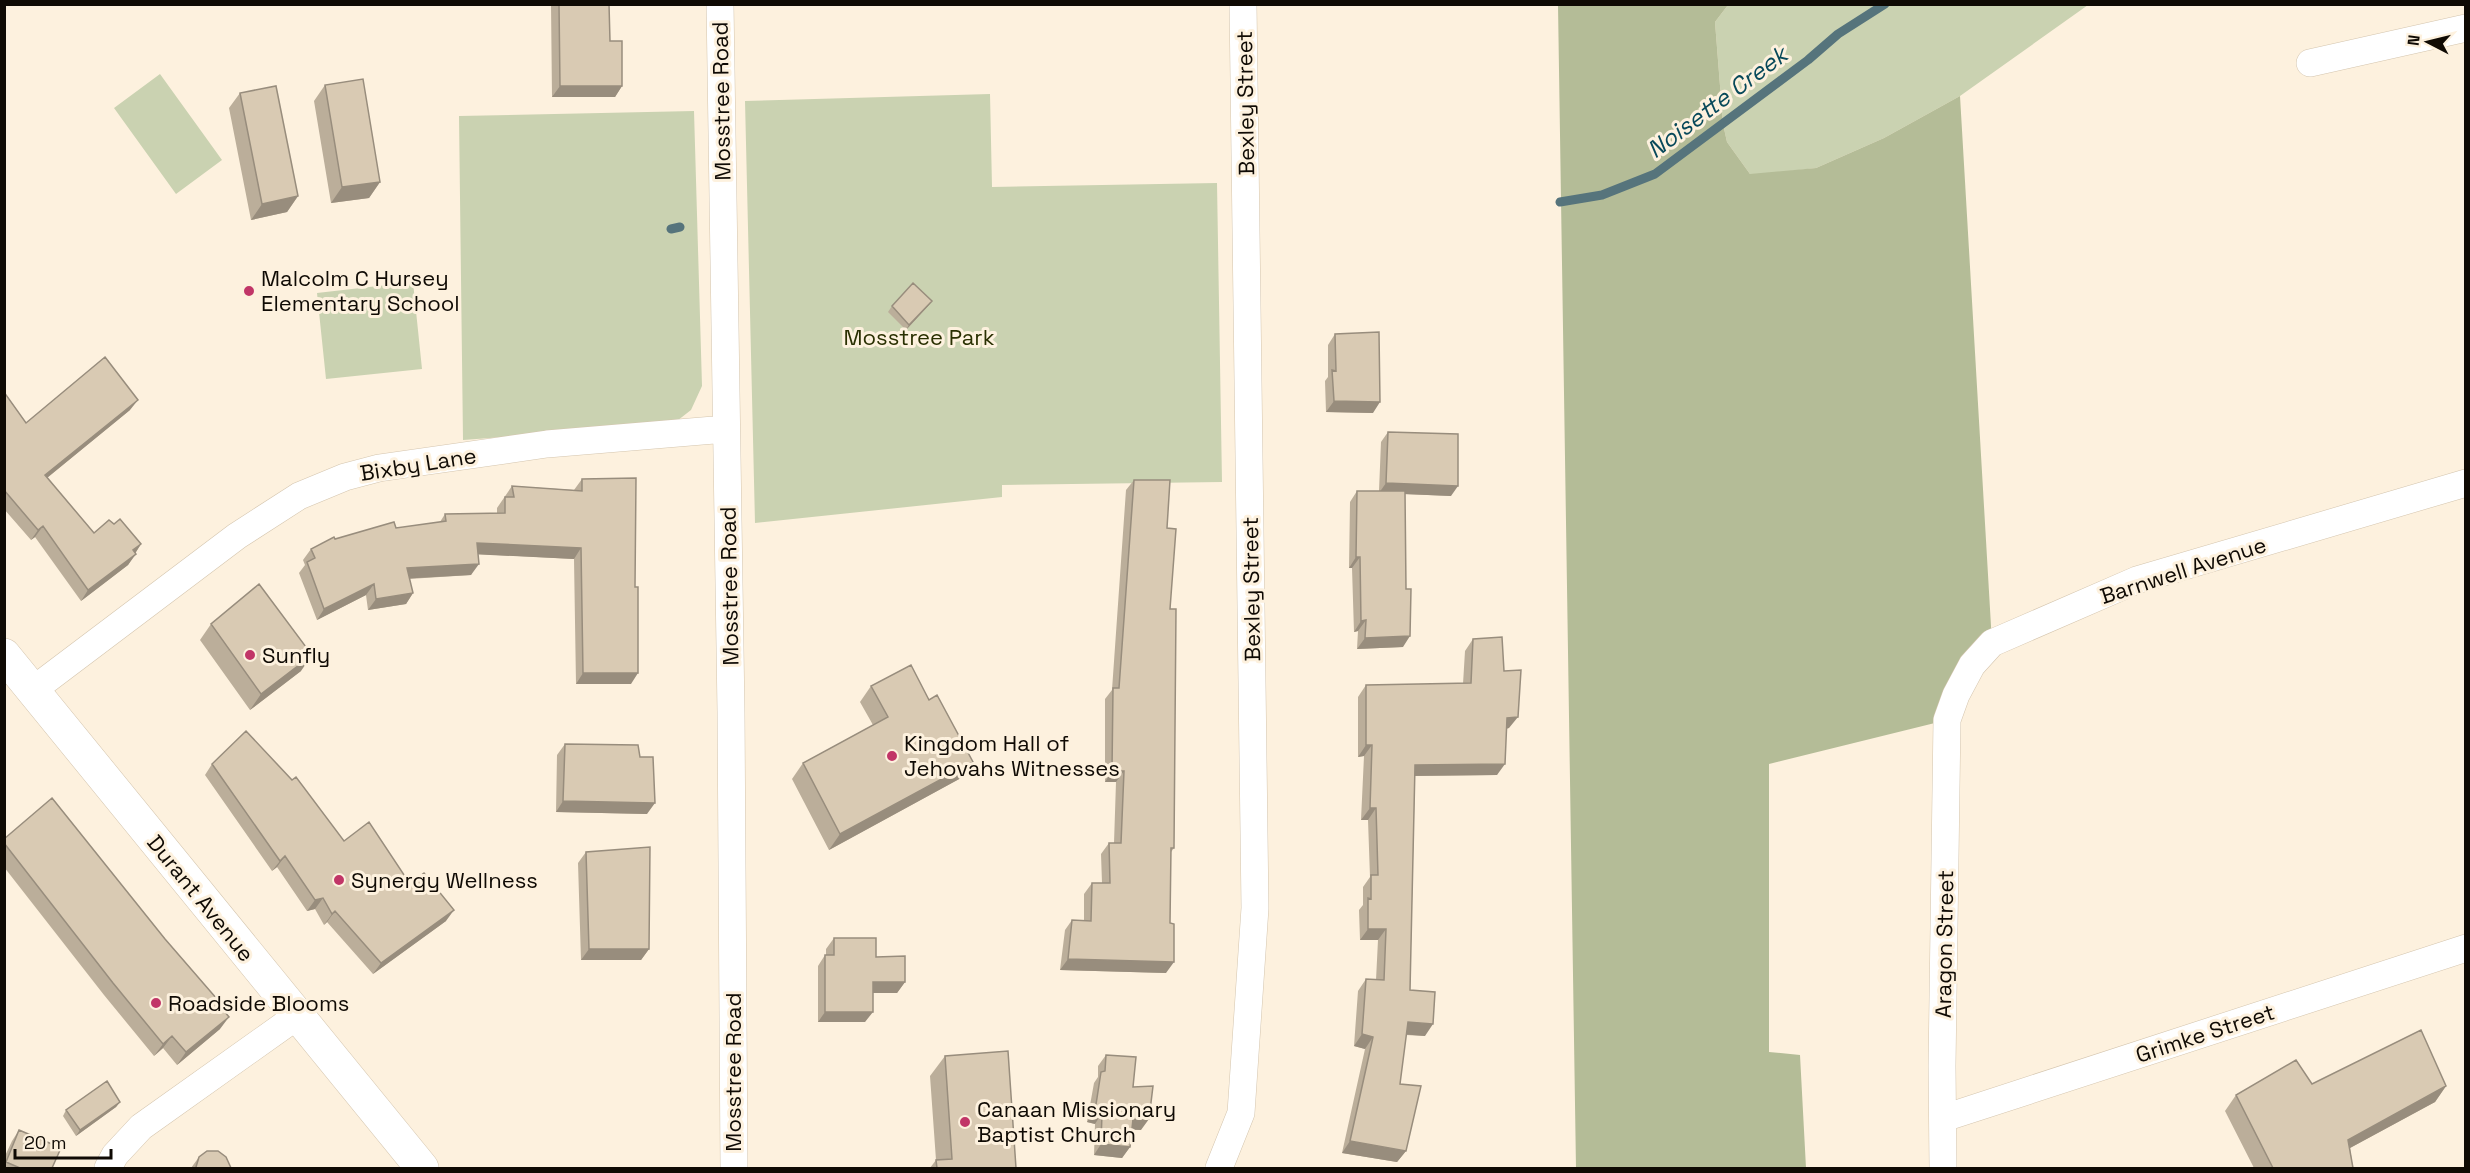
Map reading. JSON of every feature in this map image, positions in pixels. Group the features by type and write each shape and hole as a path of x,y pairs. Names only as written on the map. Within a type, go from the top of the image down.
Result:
{"street":[{"name":"Mosstree Road","path":"720,4 731,734 734,1168"},
{"name":"Bexley Street","path":"1219,1168 1241,1113 1255,908 1244,4"},
{"path":"2310,63 2466,28"},
{"name":"Bixby Lane","path":"19,689 237,536 299,496 345,477 379,468 547,444 726,429"},
{"name":"Barnwell Avenue","path":"1947,720 1956,695 1972,665 1992,643 2137,580 2466,483"},
{"name":"Durant Avenue","path":"4,655 19,689 297,1016 422,1168"},
{"name":"Aragon Street","path":"1943,1168 1947,720"},
{"name":"Grimke Street","path":"1944,1118 2466,948"},
{"path":"108,1168 115,1155 141,1127 297,1016"}],"green space":[{"path":"1558,5 1728,5 1715,22 1723,124 1727,142 1750,174 1816,168 1884,138 1960,96 1992,643 1947,720 1769,764 1769,1052 1800,1055 1806,1168 1576,1168"},
{"path":"1728,5 2088,5 1960,96 1884,138 1816,168 1758,175 1750,174 1727,142 1723,124 1715,22"},
{"path":"160,74 222,160 176,194 114,108"},
{"name":"Mosstree Park","path":"990,94 992,187 1217,183 1222,482 1002,485 1002,497 755,523 745,101"},
{"path":"694,111 702,386 691,410 673,424 463,440 459,116"},
{"path":"413,282 422,369 326,379 317,293"}],"building":[{"path":"559,4 609,4 610,41 622,41 622,86 560,86"},
{"path":"363,79 380,182 342,187 325,85"},
{"path":"276,86 298,196 262,204 240,93"},
{"path":"913,283 932,301 909,325 892,306"},
{"path":"1379,332 1380,402 1334,401 1332,370 1336,371 1335,334"},
{"path":"105,357 138,400 45,475 94,533 109,520 114,524 120,519 141,544 133,550 136,554 88,590 43,526 38,530 4,490 4,392 26,423"},
{"path":"1388,432 1458,434 1458,486 1386,483"},
{"path":"636,478 635,587 638,587 638,673 583,673 581,548 477,543 479,564 407,568 413,593 376,599 374,584 324,609 307,562 315,558 311,549 334,537 335,539 394,522 396,528 446,521 445,514 505,513 505,497 514,497 512,486 582,491 582,479"},
{"path":"1134,480 1170,480 1167,528 1176,529 1170,609 1176,609 1174,848 1171,848 1170,923 1174,924 1174,962 1068,959 1072,920 1091,921 1092,883 1110,883 1109,843 1121,843 1124,771 1112,771 1113,688 1119,688"},
{"path":"1357,491 1405,491 1406,589 1411,589 1410,636 1365,638 1366,620 1361,621 1360,557 1356,557"},
{"name":"Sunfly","path":"259,584 312,655 261,694 211,624"},
{"path":"1502,637 1504,671 1521,670 1518,717 1507,718 1505,764 1415,765 1410,990 1435,992 1433,1024 1408,1022 1400,1084 1421,1086 1406,1151 1350,1141 1373,1037 1362,1034 1366,979 1384,980 1386,929 1368,929 1371,875 1378,875 1376,808 1370,808 1372,745 1366,745 1366,685 1471,683 1473,639"},
{"name":"Kingdom Hall of Jehovahs Witnesses","path":"911,665 929,700 937,695 973,762 840,834 803,763 888,717 871,686"},
{"path":"246,731 292,780 296,777 344,841 369,822 410,884 424,873 454,910 381,963 335,911 332,914 323,898 315,900 285,856 280,861 212,764"},
{"path":"565,744 638,745 640,757 653,757 655,803 563,801"},
{"path":"52,798 165,939 217,999 215,1000 229,1017 186,1052 172,1036 163,1044 4,843 4,839"},
{"path":"650,847 649,949 589,949 586,852"},
{"path":"834,938 876,938 876,957 905,956 905,982 873,982 873,1012 825,1012 825,955 834,955"},
{"path":"2421,1030 2446,1086 2348,1140 2353,1168 2273,1168 2236,1095 2296,1060 2312,1084"},
{"name":"Canaan Missionary Baptist Church","path":"1008,1051 1016,1168 937,1168 936,1160 952,1159 945,1056"},
{"path":"1106,1055 1136,1057 1133,1087 1153,1086 1149,1119 1133,1119 1130,1147 1101,1144 1102,1113 1095,1111 1101,1072 1105,1071"},
{"path":"107,1081 120,1102 80,1130 66,1110"},
{"path":"19,1130 61,1148 52,1168 20,1168 6,1162"},
{"path":"207,1151 218,1151 226,1157 231,1168 197,1168 199,1157"}],"waterway":[{"name":"Noisette Creek","path":"1560,202 1602,195 1655,174 1808,60 1838,34 1885,4"},
{"name":"Noisette Creek","path":"671,229 680,227"}],"place":[{"name":"Malcolm C Hursey Elementary School","path":"249,291"},
{"name":"Sunfly","path":"250,655"},
{"name":"Kingdom Hall of Jehovahs Witnesses","path":"892,756"},
{"name":"Synergy Wellness","path":"339,880"},
{"name":"Roadside Blooms","path":"156,1003"},
{"name":"Canaan Missionary Baptist Church","path":"965,1122"}]}
